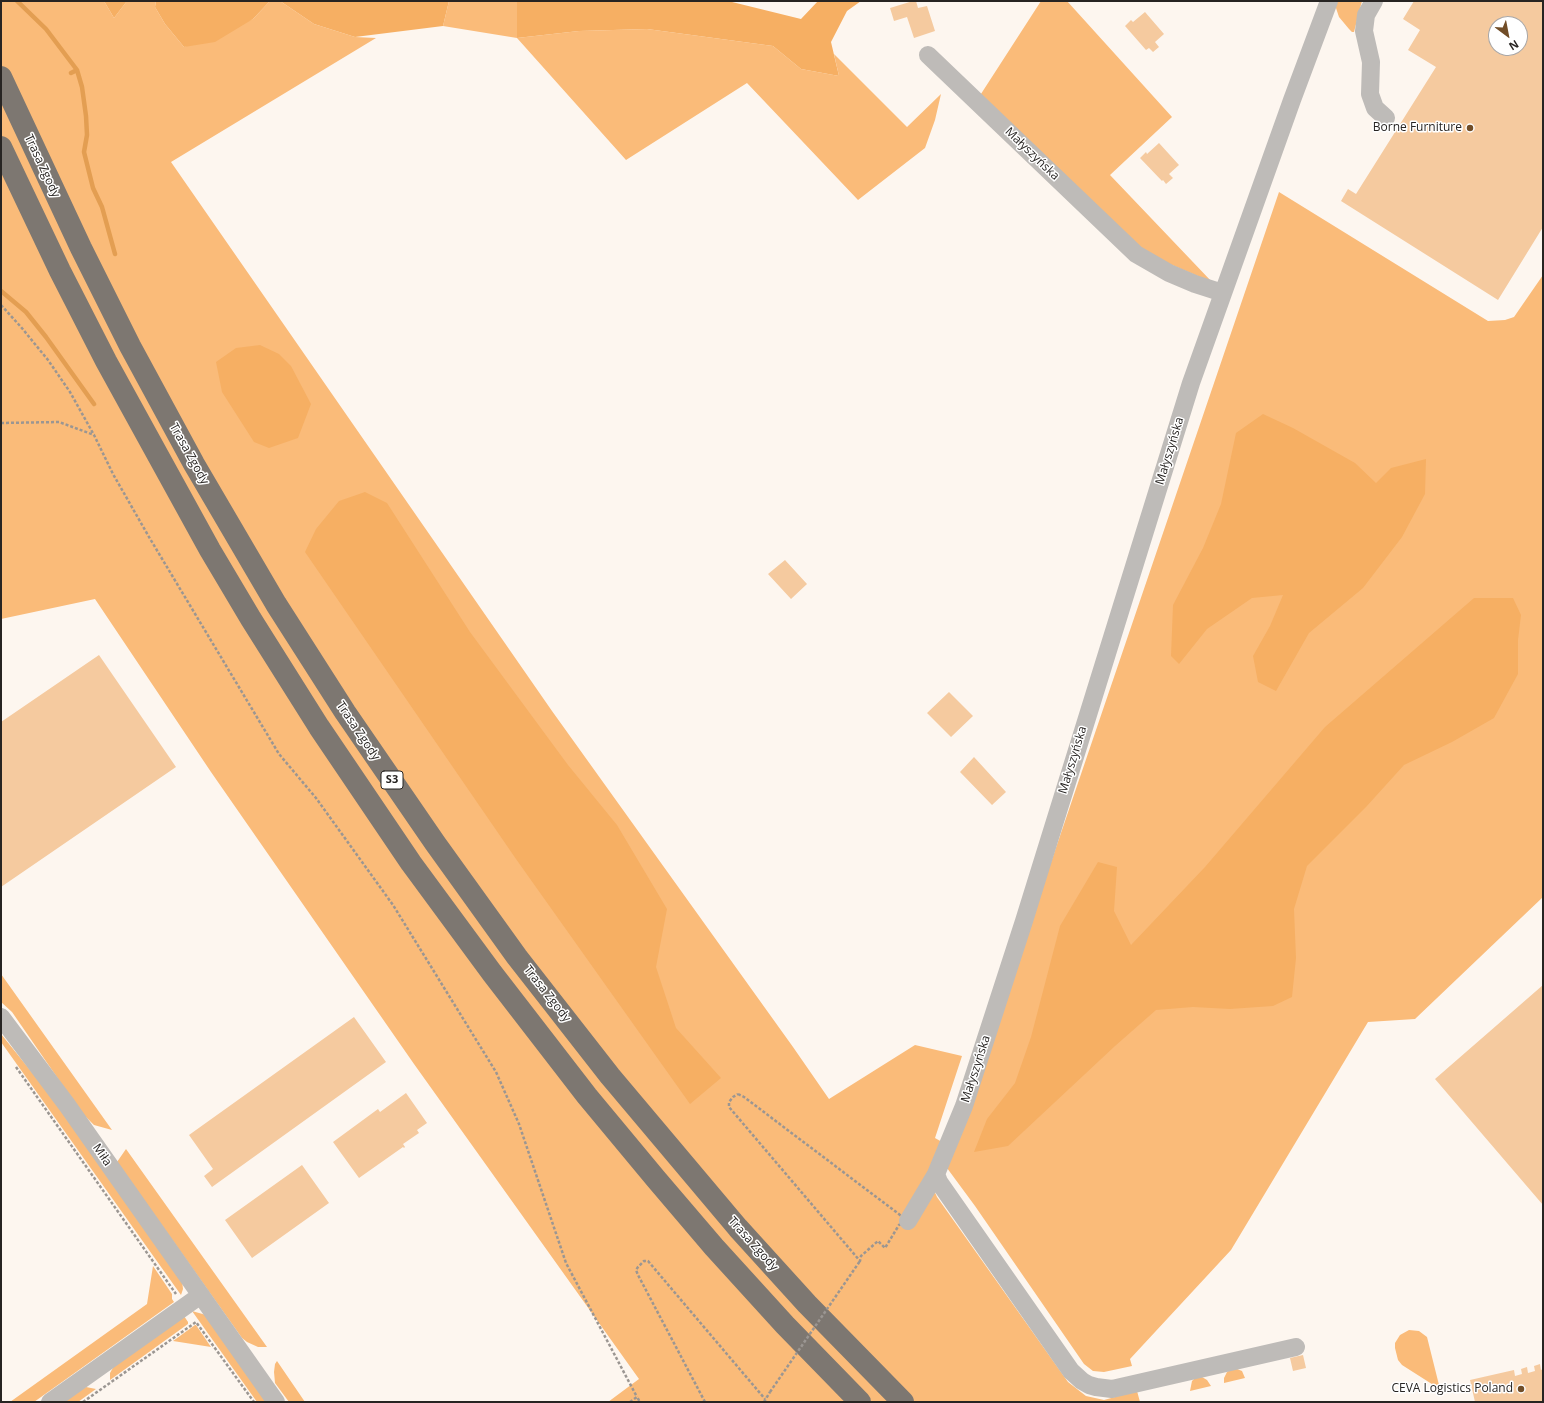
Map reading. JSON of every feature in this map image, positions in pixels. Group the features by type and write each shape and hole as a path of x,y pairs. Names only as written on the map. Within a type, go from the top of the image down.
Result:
{"highway":[{"name":"Trasa Zgody","path":"1,77 81,248 130,346 190,457 276,604 345,712 435,843 512,950 610,1076 738,1228 807,1304 903,1402"},
{"name":"S3","path":"1,147 60,271 102,354 168,477 251,619 319,727 407,856 492,973 587,1096 656,1180 714,1247 785,1325 860,1402"}],"street":[{"name":"Małyszyńska","path":"904,1218 936,1174 953,1134 968,1092 1024,921 1192,382 1328,1"},
{"path":"1374,1 1366,15 1364,31 1371,62 1370,94 1375,108 1386,118"},
{"name":"Małyszyńska","path":"928,55 1136,254 1169,273 1196,284 1223,292"},
{"name":"Miła","path":"1,1016 67,1105 276,1402"},
{"path":"936,1174 939,1182 1071,1371 1089,1385 1112,1388 1296,1347"},
{"path":"50,1402 201,1295"}],"path":[{"path":"1,305 22,327 48,360 70,392 94,435 113,474 145,530 279,754 316,798 393,906 496,1072 519,1124 566,1263 640,1402"},
{"path":"1,423 59,422 94,435"},
{"path":"15,1065 184,1306 254,1402"},
{"path":"705,1402 638,1275 636,1270 644,1261 648,1261 765,1400 860,1261 861,1256 878,1240 885,1248 904,1218 744,1097 738,1094 733,1097 729,1102 730,1107 860,1261"},
{"path":"83,1402 196,1322"},
{"path":"630,1402 637,1397"}],"shaded area":[{"path":"1,1 104,1 114,18 127,1 156,1 155,7 165,24 184,47 253,19 270,1 280,1 314,24 355,37 376,38 171,162 552,711 829,1099 915,1045 962,1056 935,1138 942,1142 927,1174 937,1197 1068,1382 1086,1396 1104,1400 1137,1391 1140,1402 608,1402 639,1379 414,1064 211,772 95,599 1,619"},
{"path":"104,1 127,1 114,18"},
{"path":"156,1 270,1 253,19 215,42 184,47 165,24 155,7"},
{"path":"280,1 449,1 443,26 355,37 314,24"},
{"path":"449,1 517,1 517,38 443,26"},
{"path":"517,1 728,1 801,19 818,1 861,1 847,11 831,42 839,76 801,69 773,46 647,29 579,31 517,38"},
{"path":"1041,1 1067,1 1172,117 1110,175 1212,282 1134,249 979,97"},
{"path":"1337,1 1362,1 1354,32 1349,29 1339,17 1335,5"},
{"path":"647,29 773,46 801,69 839,76 834,54 907,127 941,94 935,120 925,148 858,200 747,83 626,160 517,38 579,31"},
{"path":"1279,192 1488,321 1505,320 1514,317 1543,275 1543,897 1415,1019 1368,1022 1231,1250 1130,1359 1132,1366 1104,1372 1093,1371 1084,1364 947,1168"},
{"path":"260,345 279,354 291,366 311,404 298,438 269,448 254,442 222,392 216,362 236,348"},
{"path":"1263,414 1293,428 1355,463 1376,483 1391,468 1426,459 1425,494 1402,537 1363,588 1309,633 1276,691 1258,682 1253,656 1270,626 1283,595 1252,598 1207,629 1179,664 1171,656 1173,605 1203,548 1221,504 1236,433"},
{"path":"365,492 387,503 470,632 568,765 617,825 667,909 656,967 676,1028 721,1078 690,1104 516,859 305,552 316,529 339,501"},
{"path":"1474,598 1513,598 1521,615 1518,640 1518,674 1494,718 1452,742 1404,765 1366,807 1307,866 1294,909 1296,958 1292,997 1273,1006 1230,1009 1193,1007 1156,1010 1115,1046 1008,1146 974,1152 987,1119 1015,1083 1031,1037 1060,926 1098,862 1117,867 1114,911 1131,945 1205,867 1325,727"},
{"path":"1,974 112,1130 94,1125 81,1112 12,1012 1,1002"},
{"path":"1,1034 51,1096 182,1281 183,1289 181,1295 1,1042"},
{"path":"126,1149 267,1347 258,1347 242,1338 117,1162"},
{"path":"153,1266 172,1294 172,1299 174,1302 34,1402 10,1402 147,1304"},
{"path":"192,1311 206,1315 267,1402 257,1402"},
{"path":"184,1316 188,1324 110,1380 110,1373 114,1366"},
{"path":"195,1325 211,1347 173,1341"},
{"path":"1409,1330 1419,1331 1427,1337 1439,1385 1435,1386 1402,1365 1398,1360 1395,1343 1400,1335"},
{"path":"277,1361 305,1402 289,1402 275,1383 274,1372"},
{"path":"1237,1369 1242,1371 1245,1378 1224,1383 1224,1378 1227,1372"},
{"path":"1202,1377 1207,1380 1211,1386 1190,1391 1192,1381 1195,1378"},
{"path":"86,1387 96,1389 78,1402 62,1402"}],"building":[{"path":"916,1 918,8 927,6 935,31 914,38 907,17 894,21 890,8"},
{"name":"Borne Furniture","path":"1414,1 1543,1 1543,227 1498,300 1341,201 1348,189 1356,194 1436,67 1408,50 1420,30 1403,19"},
{"path":"1145,12 1164,34 1155,42 1159,47 1153,52 1149,48 1146,50 1125,26 1131,20 1133,22"},
{"path":"1159,143 1179,165 1169,174 1173,178 1166,184 1140,158"},
{"path":"785,560 807,584 791,599 768,574"},
{"path":"99,655 176,767 1,887 1,722"},
{"path":"949,692 973,716 951,737 927,713"},
{"path":"974,757 1006,792 992,805 960,772"},
{"path":"1543,985 1543,1205 1435,1079"},
{"path":"354,1017 386,1062 212,1187 204,1176 213,1169 189,1135"},
{"path":"406,1093 427,1123 417,1130 419,1133 403,1144 405,1147 404,1148 403,1147 359,1178 333,1142 378,1109 380,1112"},
{"path":"302,1165 329,1203 252,1258 225,1220"},
{"path":"1303,1355 1306,1368 1293,1371 1290,1358"},
{"name":"CEVA Logistics Poland","path":"1540,1364 1541,1370 1543,1369 1543,1402 1475,1402 1470,1380 1514,1370 1515,1376 1522,1374 1521,1369 1527,1367 1528,1373 1535,1371 1534,1366"}],"waterway":[{"path":"17,1 46,29 77,70"},
{"path":"71,73 77,70 82,87 87,135 84,152 93,188 102,207 115,254"},
{"path":"1,291 26,312 46,337 94,404"}],"place":[{"name":"Borne Furniture","path":"1470,128"},
{"name":"CEVA Logistics Poland","path":"1521,1389"}]}
